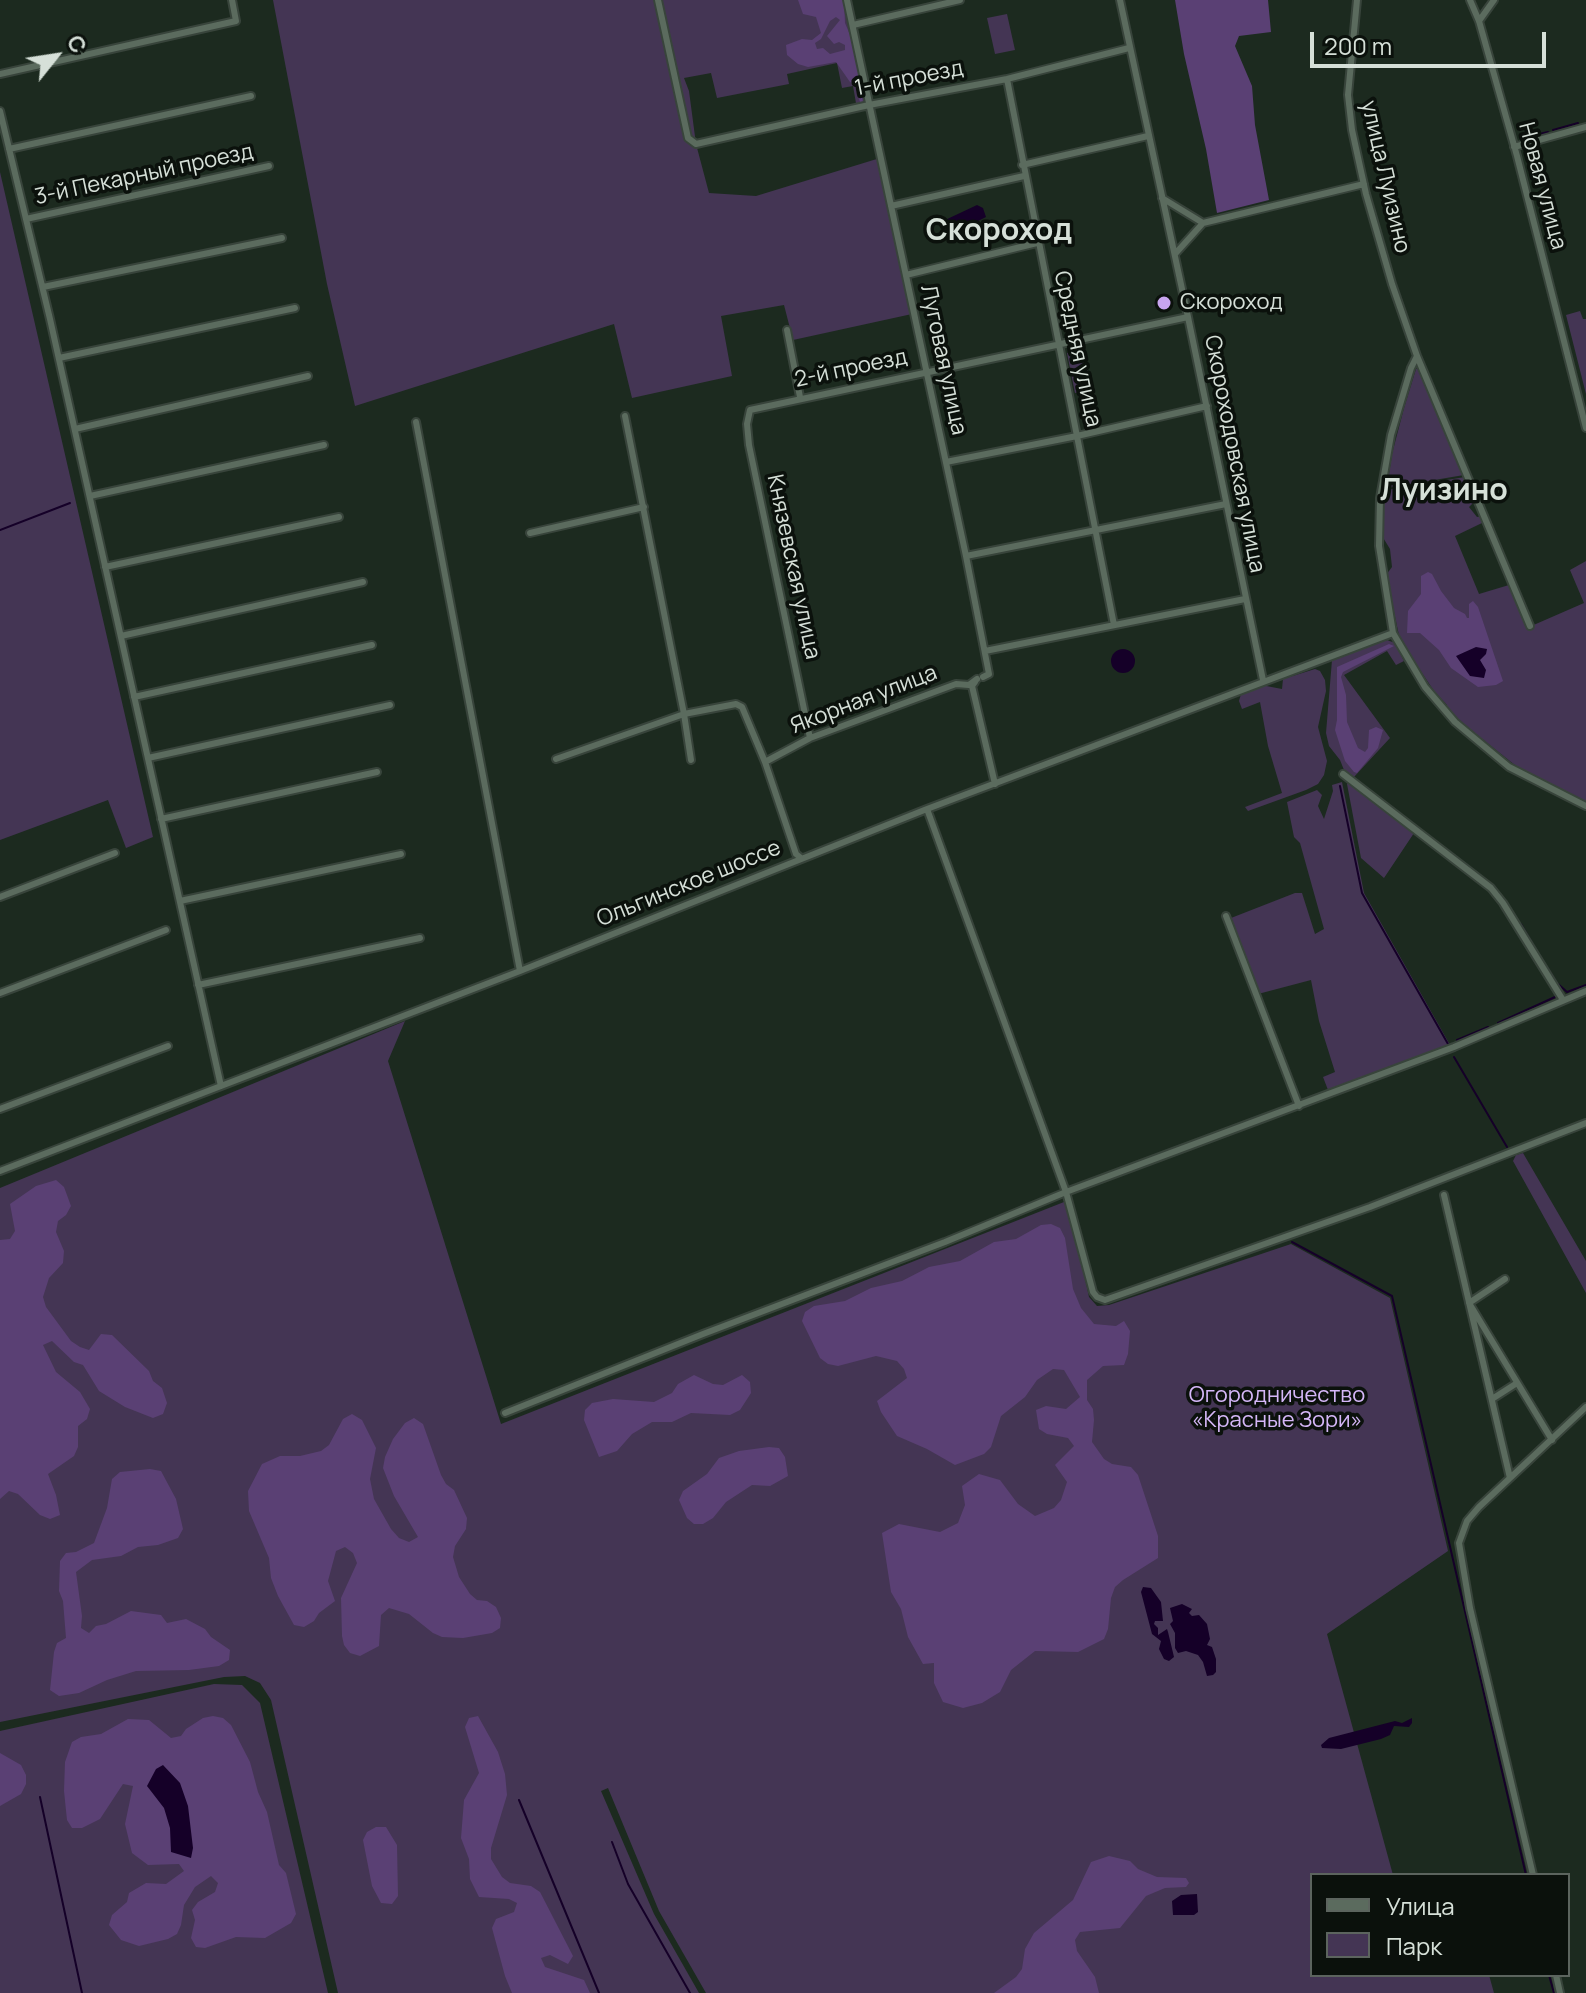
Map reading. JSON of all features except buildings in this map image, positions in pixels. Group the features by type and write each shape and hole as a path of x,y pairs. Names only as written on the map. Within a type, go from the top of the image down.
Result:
{"street":[{"path":"0,74 236,21 232,0"},
{"name":"1-й проезд","path":"658,0 688,138 696,144 869,105 1007,79 1129,48"},
{"name":"Луговая улица","path":"847,0 985,651 989,674 972,686 995,784"},
{"path":"853,25 960,0"},
{"name":"Скороходовская улица","path":"1120,0 1263,680"},
{"name":"улица Луизино","path":"1357,0 1348,95 1364,184 1392,284 1417,356 1530,626"},
{"name":"Новая улица","path":"1470,0 1479,21 1514,147 1586,428"},
{"path":"1479,21 1494,0"},
{"name":"Средняя улица","path":"1007,79 1114,625"},
{"path":"9,149 251,96"},
{"path":"0,111 43,287 221,1086"},
{"path":"1514,147 1586,127"},
{"path":"1022,165 1148,136"},
{"name":"3-й Пекарный проезд","path":"26,219 269,166"},
{"path":"891,206 1024,176"},
{"path":"1175,254 1203,223 1364,184"},
{"path":"1162,198 1203,223"},
{"path":"43,287 282,238"},
{"path":"906,275 1037,243"},
{"path":"59,358 295,308"},
{"name":"2-й проезд","path":"756,407 1058,347 1188,317"},
{"path":"787,330 800,397"},
{"path":"1417,356 1391,435 1380,498 1379,546 1393,633 1425,687 1455,722 1509,767 1586,806"},
{"path":"75,429 308,376"},
{"path":"946,462 1207,406"},
{"name":"Князевская улица","path":"756,407 750,410 747,418 749,445 810,738"},
{"path":"625,416 691,760"},
{"path":"416,422 520,971"},
{"path":"90,496 324,445"},
{"path":"966,556 1226,504"},
{"path":"530,533 644,507"},
{"path":"105,567 339,517"},
{"path":"121,636 363,582"},
{"path":"985,651 1245,599"},
{"name":"Ольгинское шоссе","path":"0,1171 520,971 927,809 1393,633"},
{"path":"134,697 372,645"},
{"name":"Якорная улица","path":"765,762 810,738 956,684 969,685 980,678"},
{"path":"556,759 684,714 736,704 742,707 765,762 796,854 801,858"},
{"path":"148,758 390,705"},
{"path":"161,819 377,772"},
{"path":"1343,774 1491,888 1563,1000"},
{"path":"927,809 1066,1192 1093,1292 1097,1297 1105,1300 1370,1207 1586,1123"},
{"path":"0,897 115,853"},
{"path":"180,901 401,854"},
{"path":"1226,916 1299,1106"},
{"path":"0,993 166,930"},
{"path":"198,985 420,938"},
{"path":"505,1413 1066,1192 1454,1047 1586,991"},
{"path":"0,1109 168,1046"},
{"path":"1444,1195 1510,1478"},
{"path":"1469,1303 1505,1279"},
{"path":"1469,1303 1552,1440"},
{"path":"1492,1399 1517,1383"},
{"path":"1533,1873 1467,1592 1459,1543 1467,1521 1586,1407"}],"green space":[{"path":"273,0 847,0 866,105 857,109 853,86 842,88 837,63 787,74 789,84 717,98 711,73 684,78 689,91 696,144 709,193 756,196 880,158 912,314 793,340 784,305 721,316 732,376 632,398 614,324 355,406 327,284"},
{"path":"1007,14 1015,50 995,54 987,18"},
{"path":"0,172 153,837 126,848 108,800 0,840"},
{"path":"1580,311 1586,319 1586,394 1566,315"},
{"path":"1083,349 1092,389 1075,393 1067,353"},
{"path":"1419,368 1464,475 1387,488 1404,408 1416,369"},
{"path":"1465,477 1475,501 1469,507 1477,517 1482,516 1482,523 1455,536 1479,594 1509,585 1529,627 1584,603 1570,570 1586,561 1586,802 1516,766 1466,726 1446,708 1447,705 1400,640 1386,575 1392,567 1390,549 1382,536 1386,490"},
{"path":"1387,640 1395,643 1404,661 1396,665 1387,651 1344,675 1390,738 1354,777 1344,770 1329,746 1326,733 1332,660"},
{"path":"1315,669 1325,680 1326,691 1318,727 1327,761 1324,775 1318,784 1306,790 1248,811 1245,807 1282,793 1268,746 1260,702 1242,709 1239,701 1241,694 1261,685 1282,689 1283,679"},
{"path":"1342,782 1364,893 1450,1045 1328,1090 1323,1077 1335,1072 1319,1021 1311,980 1258,994 1231,918 1302,893 1315,934 1324,929 1300,843 1294,837 1287,802 1317,790 1322,795 1318,806 1324,819 1332,785"},
{"path":"1349,782 1414,833 1384,878 1361,858"},
{"name":"Огородничество «Красные Зори»","path":"405,1021 388,1061 501,1424 1064,1202 1070,1208 1089,1297 1097,1306 1109,1305 1291,1244 1390,1298 1448,1551 1327,1634 1392,1873 1310,1873 1310,1977 1490,1977 1494,1993 706,1993 659,1911 608,1788 601,1791 654,1914 699,1993 338,1993 271,1700 260,1683 245,1676 224,1677 0,1722 0,1188"},
{"path":"1523,1153 1586,1261 1586,1293 1513,1161 1516,1155"},
{"path":"214,1684 242,1685 260,1703 328,1993 0,1993 0,1731"}],"shaded area":[{"path":"798,0 844,0 845,23 853,42 863,102 860,102 854,84 836,62 808,67 787,55 786,45 802,39 812,40 821,33 816,17 803,14","holes":["836,17 840,20 827,36 834,44 839,42 845,45 845,50 830,54 823,48 817,49 815,43 821,39 830,21"]},
{"path":"1175,0 1268,0 1271,32 1239,36 1235,46 1252,86 1255,125 1269,200 1217,213"},
{"path":"977,205 983,208 986,217 950,235 943,221"},
{"path":"1428,572 1454,608 1467,618 1469,604 1473,601 1478,607 1503,681 1478,687 1451,668 1439,650 1420,633 1407,633 1408,611 1421,594 1421,576"},
{"path":"1389,644 1394,646 1343,672 1341,677 1346,695 1347,722 1358,748 1365,752 1368,748 1369,730 1376,727 1383,730 1378,748 1357,773 1345,761 1335,730 1337,667"},
{"path":"1476,647 1487,649 1480,660 1486,670 1484,678 1470,676 1456,656"},
{"path":"1123,649 1132,652 1135,661 1132,670 1123,673 1114,670 1111,661 1114,652"},
{"path":"56,1180 64,1187 71,1206 58,1221 56,1232 64,1251 63,1263 49,1278 43,1297 46,1307 71,1341 80,1347 89,1350 101,1334 112,1335 149,1371 153,1381 162,1388 167,1403 163,1414 153,1418 125,1407 99,1391 83,1365 74,1362 52,1341 43,1345 56,1372 80,1392 90,1409 87,1419 78,1426 78,1447 74,1456 48,1474 60,1515 50,1519 40,1515 18,1494 9,1491 0,1499 0,1240 10,1239 15,1231 10,1204 36,1186"},
{"path":"1051,1224 1060,1228 1065,1238 1073,1289 1081,1308 1094,1324 1116,1326 1124,1321 1130,1331 1124,1365 1103,1366 1087,1380 1087,1400 1093,1409 1094,1420 1092,1442 1104,1459 1112,1464 1131,1467 1138,1475 1158,1536 1158,1558 1115,1587 1104,1639 1078,1652 1035,1651 1011,1670 1000,1692 982,1703 963,1708 943,1702 934,1683 934,1663 923,1664 908,1637 901,1609 891,1592 882,1533 899,1524 940,1532 958,1523 965,1505 962,1486 979,1474 1000,1480 1018,1504 1035,1516 1054,1508 1061,1500 1067,1482 1055,1465 1074,1446 1068,1438 1047,1434 1039,1429 1036,1410 1046,1406 1066,1409 1080,1397 1064,1370 1053,1369 1037,1380 1025,1397 1001,1416 991,1447 984,1454 955,1465 897,1436 881,1412 877,1401 907,1378 897,1361 876,1356 838,1366 828,1364 820,1358 802,1321 805,1312 814,1306 845,1301 871,1288 902,1281 929,1267 960,1261 994,1242 1016,1239 1041,1225"},
{"path":"694,1375 723,1385 742,1375 750,1382 751,1393 740,1410 730,1415 691,1413 672,1422 652,1422 632,1434 617,1451 599,1457 584,1420 585,1410 592,1403 613,1399 654,1402 672,1393 678,1384"},
{"path":"352,1414 362,1420 376,1448 370,1479 374,1499 391,1529 399,1538 409,1542 418,1537 394,1496 383,1468 393,1439 405,1423 414,1418 423,1424 441,1475 454,1490 467,1518 466,1529 455,1546 453,1557 459,1577 477,1600 487,1601 496,1607 501,1618 500,1628 492,1633 463,1638 442,1637 409,1614 389,1608 381,1615 379,1646 360,1656 350,1653 342,1636 341,1598 357,1563 353,1553 345,1547 336,1551 328,1581 335,1601 304,1627 294,1625 271,1578 269,1558 249,1511 248,1491 262,1464 280,1456 300,1456 321,1451 329,1445 343,1419"},
{"path":"779,1448 785,1457 788,1476 770,1486 752,1485 726,1502 713,1518 703,1524 694,1524 687,1518 679,1500 683,1491 707,1474 719,1458 739,1451"},
{"path":"161,1471 176,1499 183,1529 178,1538 158,1545 138,1547 121,1556 92,1560 76,1572 81,1628 89,1633 96,1626 131,1611 161,1615 167,1623 186,1619 205,1629 230,1650 229,1660 219,1666 189,1670 136,1671 79,1693 59,1696 50,1690 54,1652 57,1643 66,1638 63,1601 59,1591 60,1561 66,1553 76,1552 94,1543 107,1508 112,1479 120,1472"},
{"path":"1143,1587 1151,1588 1161,1602 1163,1621 1155,1621 1154,1624 1158,1635 1167,1629 1174,1657 1169,1661 1164,1659 1159,1649 1161,1641 1152,1634 1141,1592"},
{"path":"1182,1604 1192,1609 1189,1613 1192,1616 1199,1615 1207,1624 1210,1639 1207,1645 1212,1647 1216,1659 1213,1675 1207,1676 1198,1655 1186,1651 1178,1653 1175,1648 1170,1608"},
{"path":"478,1716 498,1752 507,1795 491,1848 491,1859 502,1877 510,1883 531,1886 540,1892 573,1956 568,1964 550,1955 541,1958 545,1967 584,1980 590,1993 512,1993 505,1976 492,1928 496,1919 514,1912 517,1903 509,1899 479,1897 470,1879 469,1859 461,1838 464,1800 479,1773 465,1727 469,1718"},
{"path":"203,1718 223,1718 231,1725 250,1762 296,1914 291,1923 265,1938 236,1937 205,1948 196,1947 191,1938 195,1920 192,1910 198,1902 215,1892 218,1883 211,1876 195,1887 184,1905 177,1934 139,1946 121,1940 109,1925 112,1915 127,1902 129,1893 146,1883 166,1884 184,1871 179,1864 148,1865 132,1853 125,1824 133,1786 123,1784 100,1819 82,1828 72,1828 67,1820 64,1791 65,1762 72,1742 81,1737 101,1734 128,1719 149,1720 171,1738 181,1736"},
{"path":"1412,1718 1409,1727 1394,1726 1390,1735 1381,1739 1341,1749 1322,1748 1321,1745 1329,1738 1395,1721 1402,1723"},
{"path":"0,1753 21,1765 26,1784 21,1794 0,1806"},
{"path":"163,1765 180,1783 188,1806 193,1848 191,1858 171,1852 170,1828 164,1808 147,1786 156,1769"},
{"path":"376,1827 386,1827 397,1845 398,1896 392,1904 381,1903 372,1886 363,1840 367,1832"},
{"path":"1109,1856 1130,1861 1138,1869 1157,1877 1186,1878 1189,1883 1186,1887 1165,1888 1146,1896 1120,1928 1080,1932 1075,1940 1077,1951 1095,1977 1099,1993 994,1993 1022,1969 1025,1949 1034,1933 1073,1900 1091,1862"},
{"path":"1197,1894 1198,1912 1194,1915 1173,1915 1172,1901 1181,1895"}],"waterway":[{"path":"1553,130 1578,123"},
{"path":"1526,137 1548,132"},
{"path":"0,530 70,503"},
{"path":"1340,786 1362,893 1448,1044"},
{"path":"1521,924 1542,960"},
{"path":"1547,967 1567,992 1586,985"},
{"path":"1498,1023 1555,997"},
{"path":"1457,1040 1488,1027"},
{"path":"1454,1057 1507,1147"},
{"path":"1292,1242 1392,1296 1526,1873"},
{"path":"40,1797 82,1993"},
{"path":"519,1800 599,1993"},
{"path":"612,1842 628,1884 690,1993"},
{"path":"1550,1977 1554,1993"}],"place":[{"name":"Скороход","path":"1164,303"}],"district":[{"name":"Скороход","path":"999,232"},
{"name":"Луизино","path":"1444,492"}]}
